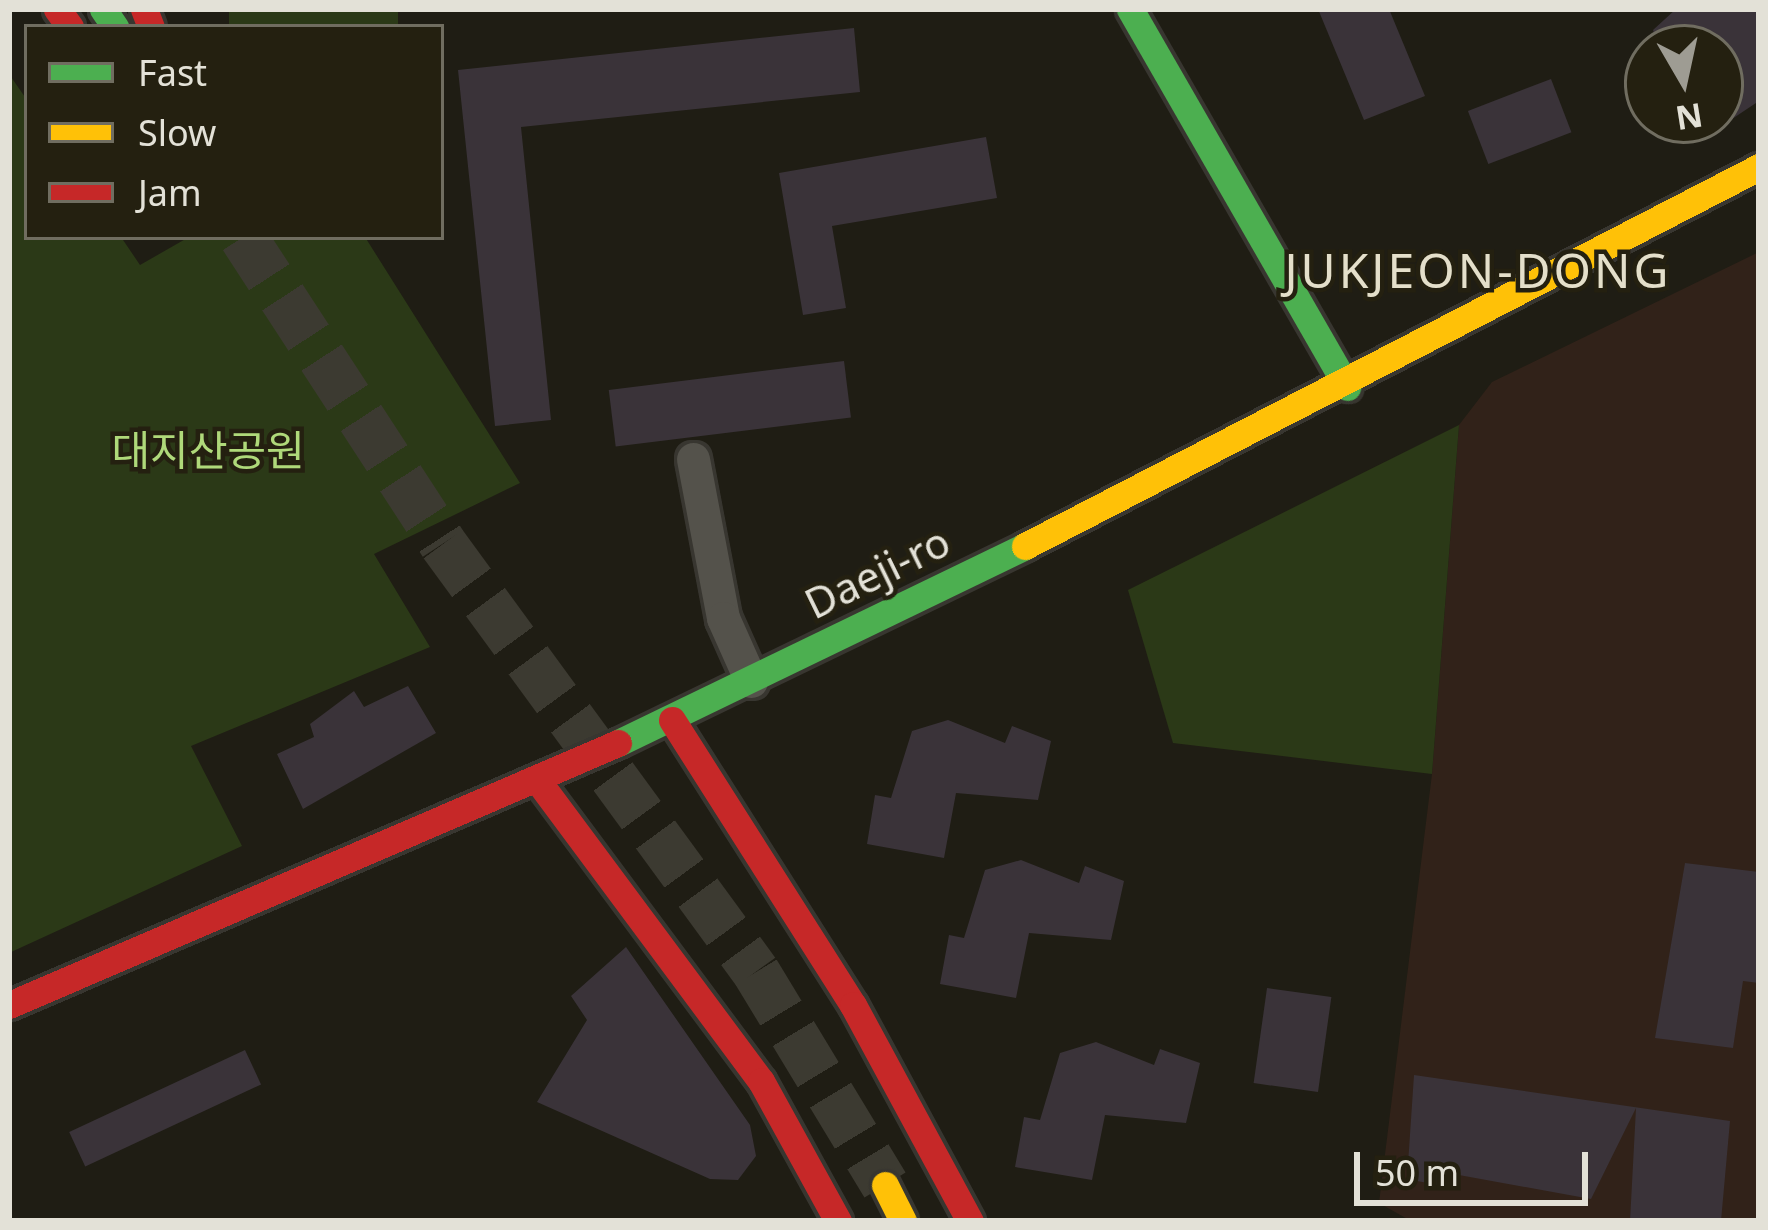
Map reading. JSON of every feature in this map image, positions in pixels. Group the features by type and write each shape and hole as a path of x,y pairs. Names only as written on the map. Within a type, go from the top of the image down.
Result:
{"street":[{"path":"1130,9 1347,387"},
{"name":"Daeji-ro","path":"9,1005 673,720 1347,387 1759,167"},
{"path":"693,459 723,618 751,681"},
{"path":"673,720 853,1005 970,1221"},
{"path":"538,781 761,1081 838,1221"},
{"path":"884,1185 903,1221"}],"shaded area":[{"path":"1759,252 1759,1221 1411,1221 1379,1203 1432,774 1459,425 1492,382"}],"green space":[{"path":"229,9 398,9 398,24 229,24"},
{"name":"대지산공원","path":"9,74 24,96 24,240 123,240 140,265 184,240 367,240 520,483 374,554 430,647 191,746 242,846 9,953"},
{"path":"1459,425 1432,774 1173,743 1128,590"}],"building":[{"path":"1318,9 1389,9 1425,96 1364,120"},
{"path":"1676,9 1759,9 1759,101 1744,111 1744,24 1660,24"},
{"path":"854,28 860,92 521,127 551,420 495,426 458,70"},
{"path":"1551,79 1571,132 1488,164 1468,111"},
{"path":"986,137 997,198 832,226 846,308 803,315 779,173"},
{"path":"844,361 851,418 616,446 609,390"},
{"path":"408,686 436,733 303,809 277,754 314,737 310,724 354,691 364,707"},
{"path":"948,720 1005,743 1012,726 1051,741 1038,800 956,793 944,858 867,844 875,795 891,798 912,731"},
{"path":"1021,860 1079,883 1085,866 1124,881 1111,940 1029,933 1016,998 940,984 949,935 964,938 985,870"},
{"path":"1685,863 1759,872 1759,983 1743,981 1733,1048 1655,1038"},
{"path":"626,947 750,1125 756,1156 738,1180 710,1179 537,1102 587,1020 571,996"},
{"path":"1267,988 1331,997 1318,1092 1254,1083"},
{"path":"1096,1042 1154,1065 1160,1049 1200,1063 1186,1123 1105,1115 1092,1180 1015,1167 1024,1117 1040,1120 1060,1053"},
{"path":"245,1050 261,1084 85,1166 69,1132"},
{"path":"1414,1075 1730,1121 1721,1221 1630,1221 1636,1108 1591,1199 1448,1173 1443,1186 1407,1179"}],"tunnel":[{"path":"245,240 443,544 756,972 885,1185"}],"traffic: fast":[{"path":"103,9 113,24"},
{"path":"1130,9 1347,387"},
{"path":"618,743 1025,546"}],"traffic: slow":[{"path":"1025,546 1759,167"},
{"path":"885,1185 903,1221"}],"traffic: jam":[{"path":"57,9 68,24"},
{"path":"144,9 150,24"},
{"path":"672,720 853,1005 970,1221"},
{"path":"9,1005 618,743"},
{"path":"538,781 761,1081 838,1221"}],"district":[{"name":"JUKJEON-DONG","path":"1478,270"}]}
